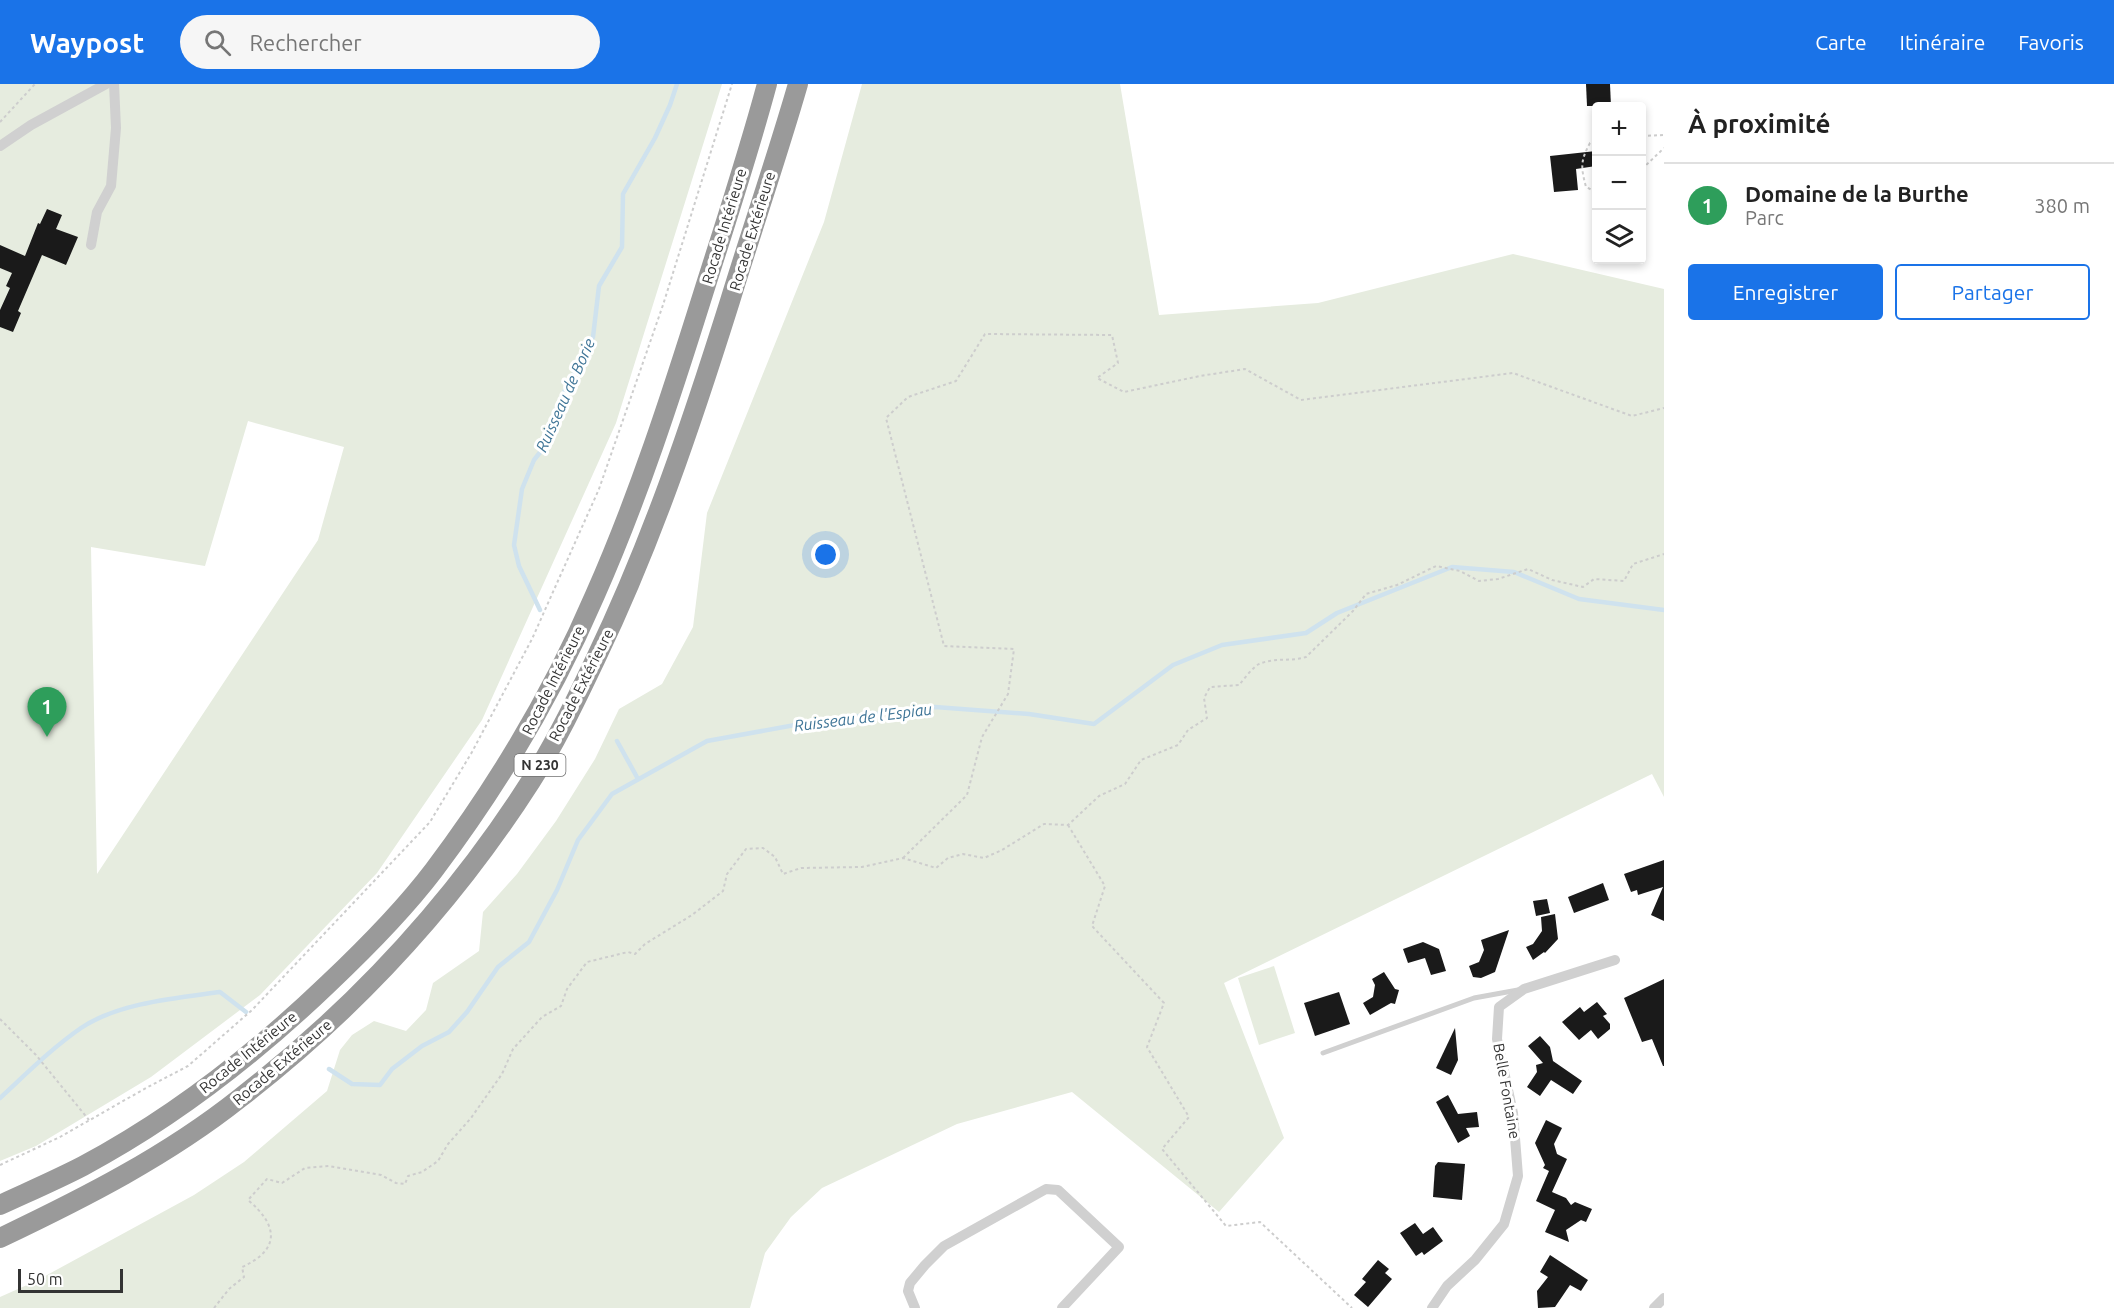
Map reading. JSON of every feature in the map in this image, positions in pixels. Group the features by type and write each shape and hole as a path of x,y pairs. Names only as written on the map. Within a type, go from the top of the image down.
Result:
{"highway":[{"name":"Rocade Intérieure","path":"0,1205 83,1166 150,1126 223,1074 286,1023 366,949 425,881 493,786 551,688 595,596 637,490 679,370 767,84"},
{"name":"Rocade Extérieure","path":"0,1238 82,1199 168,1149 239,1100 309,1042 381,973 457,886 518,799 574,705 626,595 666,496 700,396 798,84"}],"street":[{"path":"0,146 31,125 106,84"},
{"path":"91,245 98,212 111,186 116,129 114,84"},
{"name":"Belle Fontaine","path":"1432,1308 1447,1286 1475,1260 1504,1224 1518,1176 1513,1113 1497,1039 1499,1007 1524,989 1615,960"},
{"path":"915,1308 908,1291 910,1283 925,1264 944,1246 1046,1189 1058,1190 1119,1246 1062,1308"},
{"path":"1654,1308 1664,1298"}],"lane":[{"path":"1323,1053 1474,998 1524,989"}],"path":[{"path":"0,122 35,84"},
{"path":"0,1165 60,1137 188,1066 252,1010 430,822 472,752 532,639 599,489 663,305 732,84"},
{"path":"1646,136 1664,135"},
{"path":"1592,143 1582,156 1581,170 1586,187 1592,190"},
{"path":"1646,165 1664,148"},
{"path":"903,858 967,795 982,737 1008,694 1014,649 944,646 886,418 908,397 956,381 985,334 1112,335 1118,363 1097,378 1124,392 1245,369 1301,400 1513,373 1632,416 1664,408"},
{"path":"214,1308 229,1289 244,1277 242,1267 255,1261 267,1251 272,1237 267,1219 248,1200 267,1179 282,1183 305,1168 329,1166 381,1175 396,1183 405,1184 408,1176 422,1172 438,1161 448,1144 471,1118 502,1074 513,1049 542,1017 561,1006 567,989 586,962 628,952 635,954 645,944 692,915 723,891 727,874 746,849 763,848 775,857 783,874 801,867 862,867 903,858 936,868 948,858 963,854 984,858 1002,850 1044,824 1068,825 1099,796 1125,784 1141,760 1178,746 1188,730 1207,718 1204,698 1210,687 1239,685 1258,665 1275,660 1298,660 1306,657 1353,612 1366,594 1397,585 1436,566 1460,572 1479,581 1498,579 1528,569 1552,580 1583,587 1594,579 1624,580 1634,564 1664,554"},
{"path":"1068,825 1105,886 1092,926 1164,1003 1147,1047 1190,1117 1162,1149 1226,1226 1260,1222 1352,1308"},
{"path":"0,1019 36,1055 90,1120"}],"shaded area":[{"path":"0,84 722,84 616,423 482,720 377,873 260,995 151,1077 36,1146 0,1161","holes":["248,421 344,447 318,540 97,874 91,547 205,566"]},
{"path":"862,84 1120,84 1159,315 1318,303 1513,254 1664,289 1664,797 1652,774 1224,983 1284,1138 1219,1212 1072,1092 957,1124 822,1188 791,1217 765,1253 750,1308 0,1308 0,1297 36,1281 194,1195 244,1162 327,1091 340,1050 352,1035 374,1021 406,1031 426,1010 433,983 479,951 483,912 517,874 556,821 595,759 619,709 662,684 693,627 707,513 824,222"},
{"path":"1274,966 1295,1033 1259,1045 1238,978"}],"building":[{"path":"1586,84 1610,84 1611,102 1592,102 1592,106 1587,106"},
{"path":"1592,151 1592,167 1576,169 1578,190 1554,192 1550,156"},
{"path":"47,209 62,215 56,229 78,237 66,265 42,255 18,311 21,313 13,332 0,327 0,310 10,288 6,286 12,273 0,268 0,245 25,256 38,223 40,224"},
{"path":"1664,860 1664,921 1651,915 1663,887 1638,895 1637,890 1631,892 1624,874"},
{"path":"1603,883 1609,900 1574,913 1568,897"},
{"path":"1547,899 1550,913 1536,916 1533,901"},
{"path":"1555,914 1558,939 1545,953 1533,960 1526,947 1533,944 1542,931 1541,917"},
{"path":"1509,930 1495,972 1481,978 1473,977 1469,966 1479,962 1484,950 1481,940"},
{"path":"1423,942 1439,949 1446,971 1431,975 1425,958 1408,963 1403,949"},
{"path":"1384,972 1395,989 1399,990 1395,1004 1391,1003 1370,1015 1363,1003 1373,997 1375,985 1372,979"},
{"path":"1664,979 1663,1066 1652,1039 1642,1042 1624,998"},
{"path":"1339,992 1350,1024 1315,1036 1304,1003"},
{"path":"1597,1002 1607,1014 1603,1016 1610,1024 1610,1029 1598,1039 1591,1030 1579,1040 1562,1022 1580,1007 1584,1012"},
{"path":"1455,1028 1458,1060 1451,1075 1436,1068"},
{"path":"1540,1036 1550,1047 1553,1061 1582,1081 1573,1094 1551,1080 1540,1096 1527,1087 1537,1072 1536,1065 1543,1063 1528,1046"},
{"path":"1448,1095 1458,1114 1477,1112 1479,1127 1466,1128 1470,1136 1458,1143 1436,1102"},
{"path":"1546,1120 1562,1128 1554,1144 1557,1154 1567,1159 1552,1192 1566,1198 1571,1205 1575,1202 1592,1209 1586,1222 1581,1220 1566,1230 1569,1242 1545,1232 1555,1210 1536,1201 1549,1171 1543,1168 1545,1165 1535,1143"},
{"path":"1438,1162 1465,1164 1462,1200 1433,1197 1435,1166"},
{"path":"1415,1223 1423,1234 1433,1227 1443,1241 1424,1255 1422,1252 1416,1256 1400,1233"},
{"path":"1550,1255 1588,1280 1581,1291 1570,1285 1555,1307 1538,1308 1537,1291 1548,1277 1540,1272"},
{"path":"1378,1260 1389,1269 1385,1273 1392,1279 1368,1307 1354,1295 1366,1282 1362,1279"}],"waterway":[{"name":"Ruisseau de Borie","path":"540,610 519,566 514,545 522,489 534,460 545,446 549,426 564,392 593,337 599,286 622,247 623,194 655,138 677,84"},
{"name":"Ruisseau de l'Espiau","path":"329,1069 352,1084 380,1085 392,1069 422,1046 449,1032 467,1012 498,967 529,942 557,890 578,840 612,794 707,741 817,721 935,707 1029,714 1094,724 1173,665 1222,645 1306,633 1337,613 1452,567 1514,572 1579,599 1664,610"},
{"name":"Ruisseau de Borie","path":"617,741 638,779"},
{"path":"0,1098 70,1036 112,1013 148,1003 220,992 246,1012"}],"place":[{"name":"Domaine de la Burthe","path":"47,737"}]}
